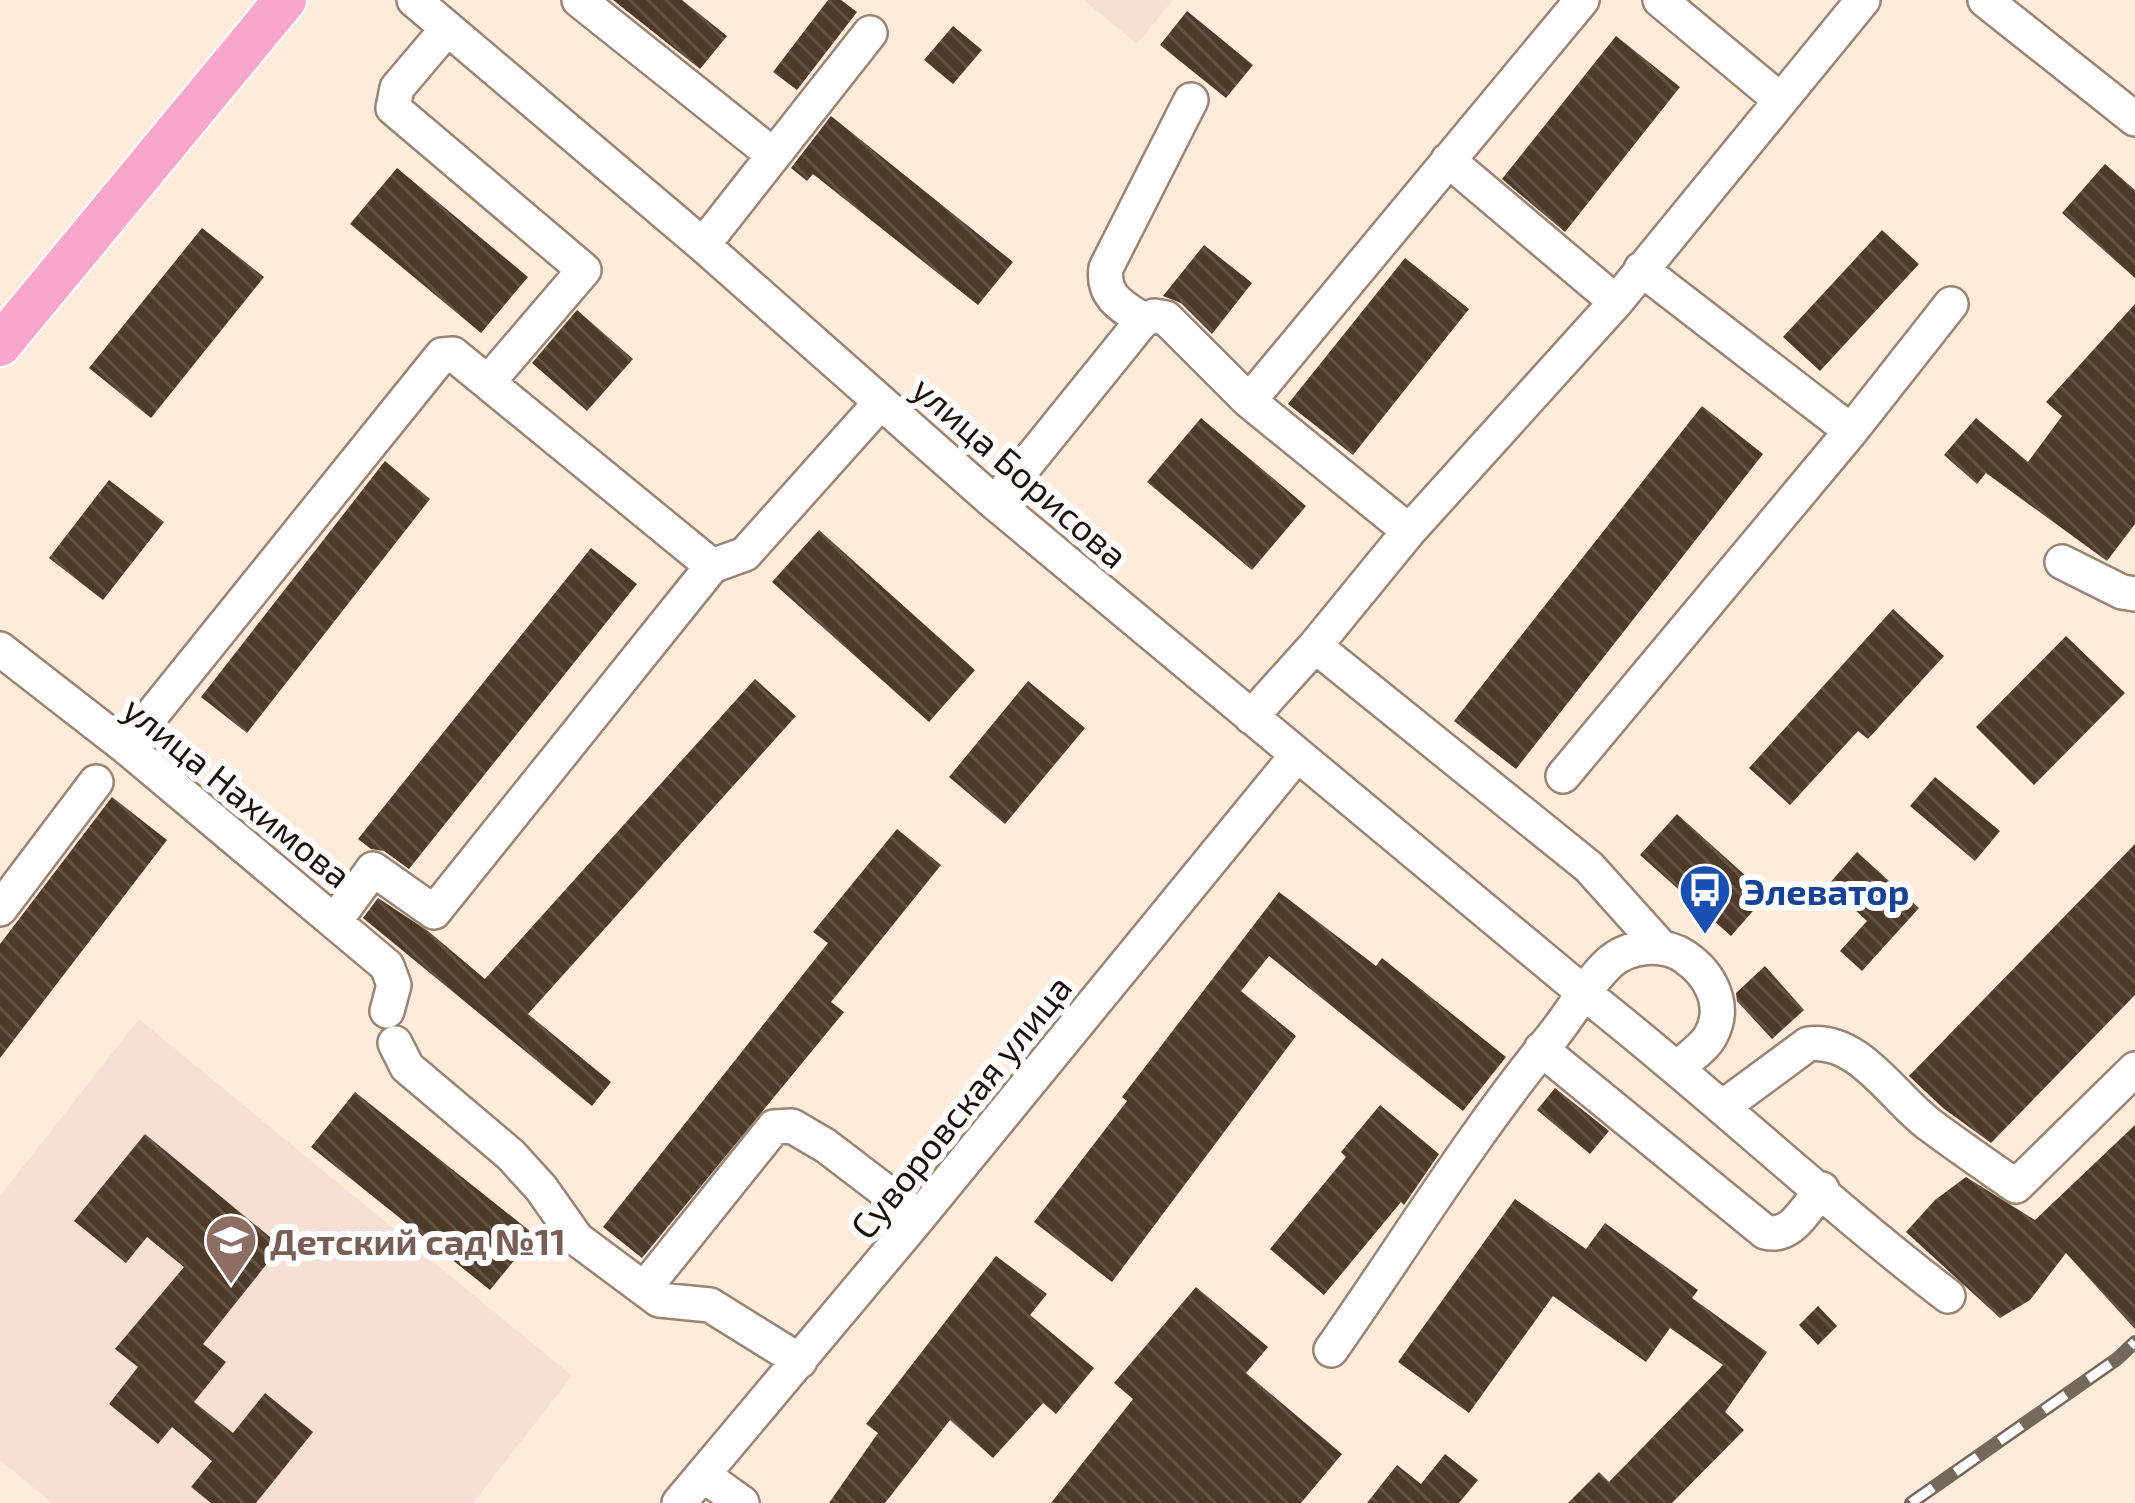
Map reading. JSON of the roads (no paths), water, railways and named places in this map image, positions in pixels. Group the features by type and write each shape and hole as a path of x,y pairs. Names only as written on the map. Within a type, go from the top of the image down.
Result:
{"main road":[{"path":"0,345 285,0"}],"street":[{"name":"улица Борисова","path":"414,0 995,502 1584,994 1679,1067 1948,1296"},
{"path":"579,0 772,154"},
{"path":"1249,401 1582,0"},
{"path":"1252,717 1408,531 1616,302 1863,0"},
{"path":"1984,0 2135,119"},
{"path":"1672,5 1779,100"},
{"path":"447,29 397,88 393,107 584,270 489,381"},
{"path":"703,245 870,33"},
{"path":"1143,320 1110,296 1104,284 1106,268 1191,100"},
{"path":"1448,160 1616,302"},
{"path":"1640,269 1850,431"},
{"path":"1563,776 1951,304"},
{"path":"995,502 1143,320 1154,316 1166,318 1249,401 1408,531"},
{"path":"126,747 442,355 453,354 489,381 712,566"},
{"path":"334,921 373,869 434,912 712,566 745,554 880,402"},
{"path":"2062,562 2135,594"},
{"path":"1315,646 1589,867 1660,946"},
{"name":"улица Нахимова","path":"0,650 126,747 387,966 394,985 391,1027 407,1067 511,1155 577,1239 658,1300 710,1305 800,1361"},
{"name":"Суворовская улица","path":"679,1503 1297,755"},
{"path":"0,909 96,782"},
{"path":"1331,1349 1541,1049 1611,960 1660,946 1700,967 1718,1007 1711,1036 1679,1067"},
{"path":"1724,1106 1808,1043 1823,1041 1858,1058 1925,1122 2016,1186 2135,1069"},
{"path":"1541,1049 1766,1232 1787,1232 1822,1190"},
{"path":"644,1288 774,1127 792,1126 826,1146 919,1217"},
{"path":"703,1475 742,1503"}],"railway":[{"path":"1911,1503 2135,1342"}],"place":[{"name":"Элеватор","path":"1705,936"},
{"name":"Детский сад №11","path":"231,1286"}]}
